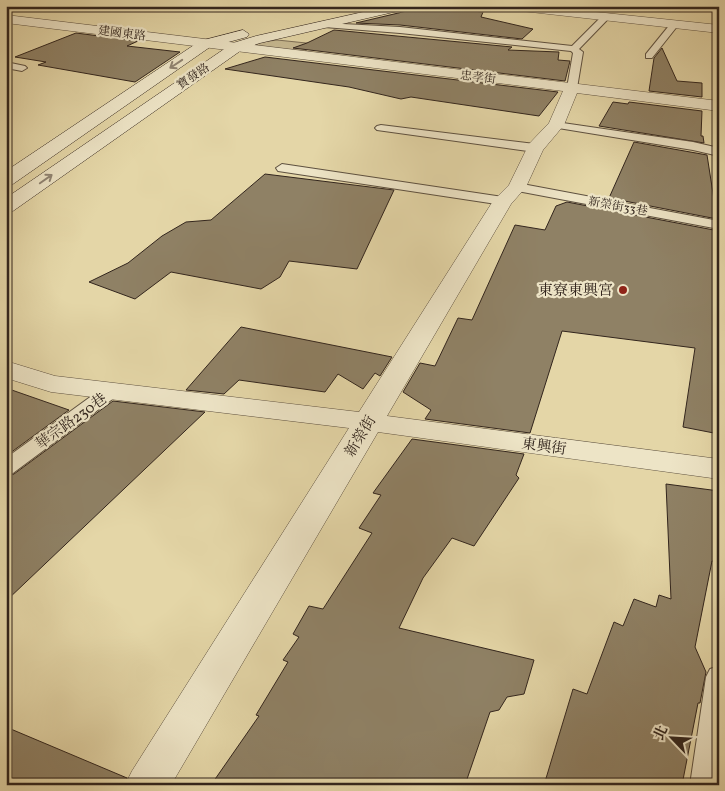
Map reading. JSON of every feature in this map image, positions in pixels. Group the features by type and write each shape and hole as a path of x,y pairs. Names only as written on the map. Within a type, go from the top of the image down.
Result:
{"street":[{"name":"寶發路","path":"6,180 205,44 372,6"},
{"name":"寶發路","path":"6,207 238,46 256,40 407,6"},
{"path":"504,6 719,29"},
{"name":"建國東路","path":"6,19 205,44 238,46"},
{"name":"忠孝街","path":"238,46 719,106"},
{"name":"新榮街","path":"147,785 510,194 535,148 556,125 572,88"},
{"name":"東興街","path":"6,369 51,384 369,422 719,469"}],"lane":[{"path":"574,49 606,17"},
{"path":"649,56 675,24"},
{"path":"324,25 400,30 574,49 578,52 572,88"},
{"path":"6,65 22,68"},
{"path":"556,125 693,146 719,152"},
{"path":"381,128 535,148"},
{"name":"新榮街33巷","path":"282,168 510,194 719,224"},
{"name":"華宗路230巷","path":"6,468 111,391"},
{"path":"710,782 719,677"}],"shaded area":[{"path":"277,40 316,44 302,53 252,46 262,42"}],"building":[{"path":"418,6 483,12 481,17 533,29 522,39 400,25 356,23 411,10"},
{"path":"334,30 512,47 508,50 559,52 558,60 570,61 565,81 293,48"},
{"path":"76,33 138,41 127,46 180,52 135,82 38,65 46,62 15,57"},
{"path":"662,48 677,81 702,83 702,97 649,91 654,58"},
{"path":"265,57 558,92 539,116 411,97 401,99 349,87 225,69"},
{"path":"613,102 628,104 629,102 702,111 701,136 703,136 704,143 599,126"},
{"path":"634,142 707,155 717,219 609,198"},
{"path":"265,174 394,190 357,269 289,261 280,277 261,289 171,272 135,299 89,282 128,263 162,236 186,222 211,220"},
{"path":"567,202 719,231 719,434 683,427 695,348 562,331 530,433 425,419 431,410 403,392 420,363 435,366 458,318 472,320 515,225 545,230 556,206"},
{"path":"241,327 392,357 380,376 375,373 363,389 338,374 325,392 239,380 224,394 186,390"},
{"path":"6,388 69,410 6,456"},
{"path":"113,401 205,412 6,601 6,477 14,474"},
{"path":"412,439 524,454 516,475 519,478 474,546 452,538 423,578 399,628 534,660 524,694 507,697 499,710 490,712 465,785 211,785 259,716 256,715 288,662 283,660 299,637 293,634 309,606 323,609 372,533 359,528 381,495 373,493"},
{"path":"666,484 719,491 719,562 712,561 695,647 706,672 682,785 544,785 573,689 587,694 614,622 623,626 634,599 656,607 659,595 671,599"},
{"path":"6,727 127,778 123,785 6,785"}],"place":[{"name":"東寮東興宮","path":"623,290"}]}
